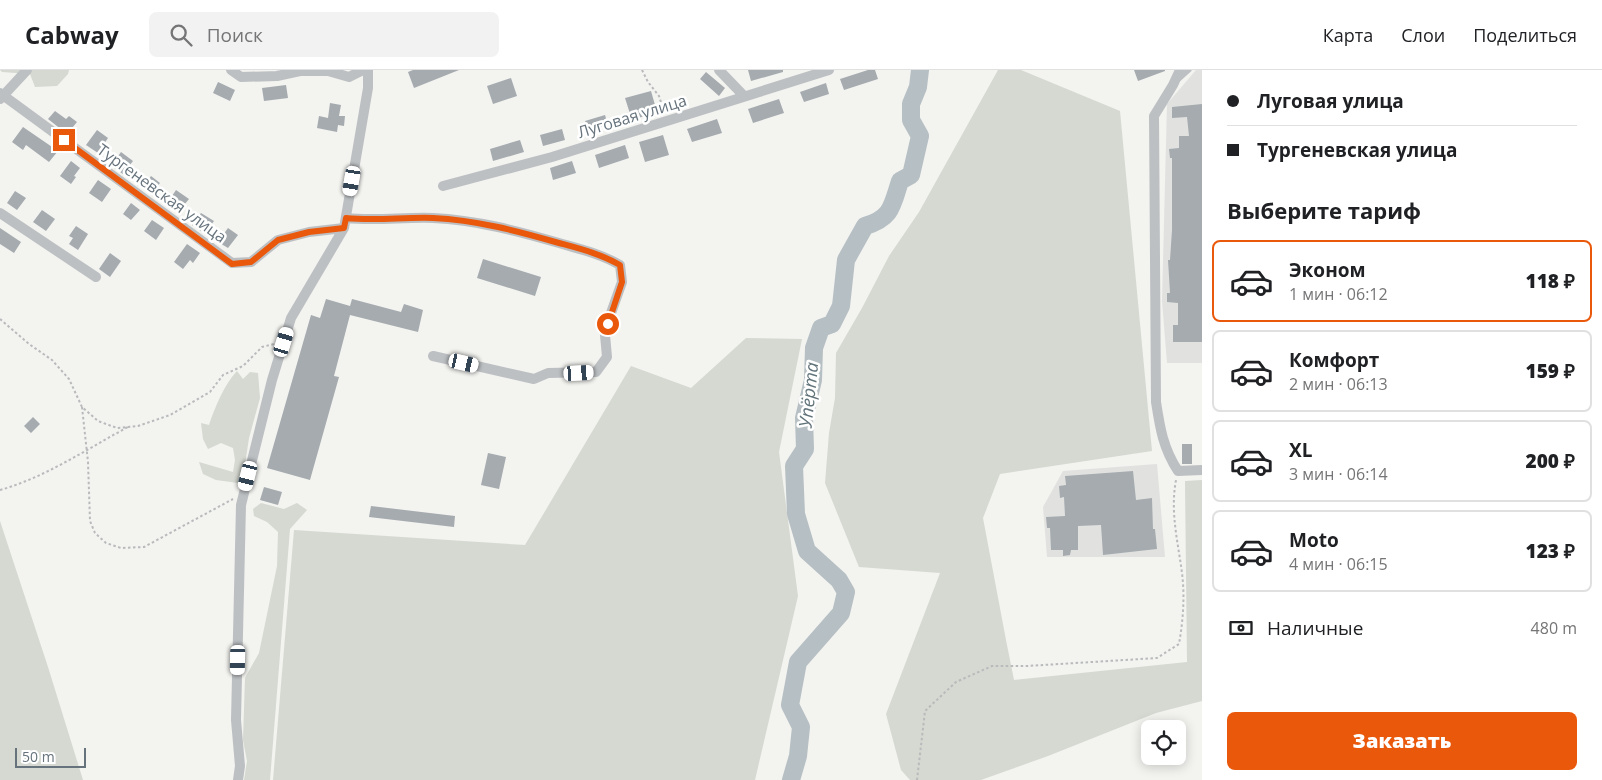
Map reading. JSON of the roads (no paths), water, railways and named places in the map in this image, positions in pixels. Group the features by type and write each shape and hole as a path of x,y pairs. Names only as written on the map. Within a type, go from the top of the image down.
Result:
{"street":[{"path":"1,96 27,70"},
{"path":"231,70 241,77 257,77 300,72 328,72 349,76 363,70"},
{"path":"238,780 240,766 236,720 242,505 272,380 291,318 344,228 368,88 368,70"},
{"path":"719,70 744,96"},
{"name":"Луговая улица","path":"443,186 552,157 829,70"},
{"path":"1180,70 1154,116 1156,402 1161,432 1168,456 1178,471 1202,470"},
{"name":"Тургеневская улица","path":"1,96 232,264 251,262 278,240 309,232 344,228"},
{"path":"0,212 96,277"},
{"path":"346,218 461,219 526,233 604,256 620,265 622,282 605,336 607,356 596,372 548,373 534,379 433,356"}],"lane":[{"path":"1173,85 1189,70"}],"waterway":[{"name":"Упёрта","path":"791,780 798,756 801,727 790,705 798,662 841,613 846,592 839,580 807,551 796,514 794,466 805,449 804,418 813,380 814,348 821,328 832,324 841,306 846,260 865,226 874,223 886,215 893,204 900,181 911,175 920,136 911,120 911,104 918,87 920,70"}]}
